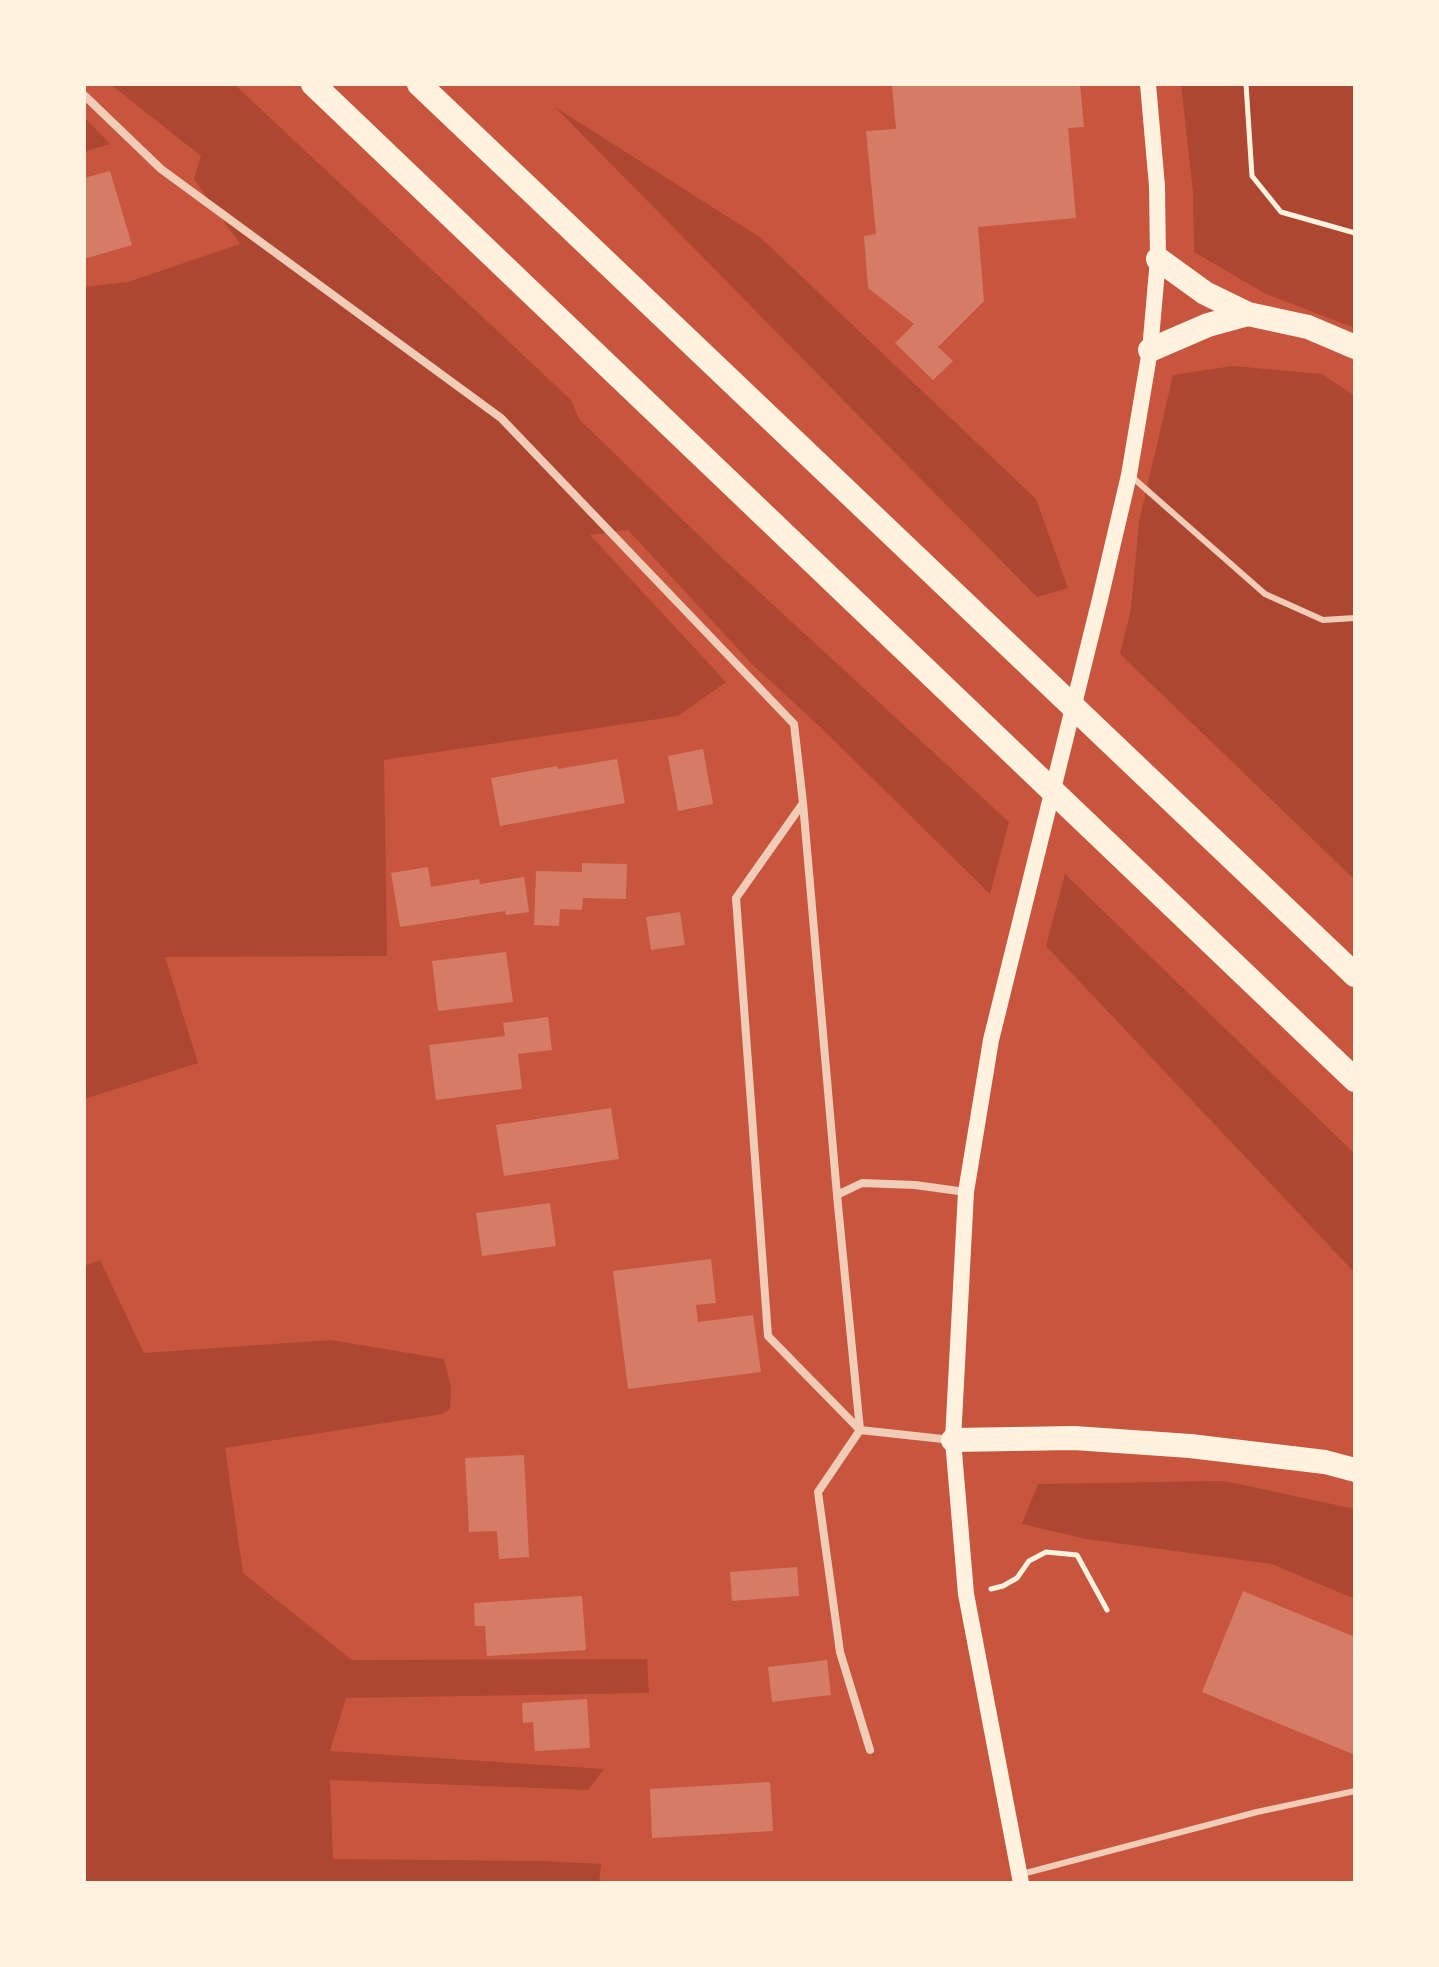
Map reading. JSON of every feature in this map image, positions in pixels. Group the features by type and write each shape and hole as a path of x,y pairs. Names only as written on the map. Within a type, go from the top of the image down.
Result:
{"highway":[{"path":"313,84 1355,1080"},
{"path":"419,84 1355,975"},
{"path":"1158,259 1205,293 1248,314 1308,327 1355,347"},
{"path":"1150,350 1208,325 1248,314"},
{"path":"953,1440 1074,1438 1220,1450 1325,1462 1355,1470"}],"main road":[{"path":"1020,1879 966,1594 953,1440 966,1192 991,1040 1129,475 1150,350 1158,259 1157,186 1148,84"}],"street":[{"path":"84,95 161,169 501,418 794,724 860,1430 818,1492 840,1652 870,1750"},
{"path":"803,803 736,898 768,1336 860,1430 953,1440"},
{"path":"837,1195 862,1183 915,1185 966,1192"}],"lane":[{"path":"1129,475 1265,594 1323,620 1355,618"},
{"path":"1020,1879 1257,1812 1355,1791"}],"path":[{"path":"1246,84 1252,176 1281,212 1355,233"},
{"path":"966,1594 1003,1586 1017,1578 1029,1561 1046,1552 1077,1555 1107,1610"}],"shaded area":[{"path":"110,84 234,84 571,400 579,419 718,554 1009,822 990,894 752,664 628,530 590,535 726,682 678,716 384,760 387,956 165,957 198,1063 84,1099 84,287 128,282 240,244 194,179 201,156"},
{"path":"1181,84 1355,84 1355,328 1266,294 1194,252 1193,192"},
{"path":"555,107 761,238 1036,499 1068,588 1037,597"},
{"path":"84,117 110,144 84,152"},
{"path":"1233,366 1322,374 1355,396 1355,880 1120,654 1131,609 1139,522 1173,375"},
{"path":"1065,874 1355,1154 1355,1273 1046,946"},
{"path":"100,1260 144,1353 331,1340 444,1359 451,1387 450,1409 442,1414 225,1448 243,1573 352,1660 647,1659 649,1693 346,1698 330,1751 604,1769 588,1790 330,1780 333,1859 601,1864 599,1883 84,1883 84,1266"},
{"path":"1224,1481 1355,1509 1355,1599 1272,1564 1086,1539 1022,1524 1038,1484"}],"building":[{"path":"1080,84 1084,127 1068,128 1076,218 978,227 984,301 938,347 953,361 933,380 895,343 914,324 868,288 864,236 876,234 866,131 896,129 892,86"},
{"path":"110,171 132,245 84,259 84,178"},
{"path":"703,749 713,804 678,811 668,756"},
{"path":"617,759 625,803 500,826 491,778"},
{"path":"582,863 627,864 626,899 583,898 582,910 560,909 559,926 534,925 536,871 582,872"},
{"path":"428,867 431,887 479,879 480,884 524,877 529,912 506,915 505,911 400,927 391,873"},
{"path":"680,912 685,945 651,950 646,917"},
{"path":"506,952 513,1002 438,1011 432,961"},
{"path":"548,1017 552,1050 518,1054 522,1089 436,1100 429,1045 505,1036 503,1023"},
{"path":"611,1108 619,1159 504,1176 496,1125"},
{"path":"550,1203 556,1246 482,1256 476,1213"},
{"path":"711,1259 716,1303 696,1305 698,1322 753,1315 761,1372 628,1389 613,1271"},
{"path":"524,1455 529,1557 499,1559 497,1531 469,1532 465,1458"},
{"path":"797,1567 799,1596 732,1601 730,1572"},
{"path":"1243,1591 1355,1637 1355,1755 1202,1692"},
{"path":"582,1596 586,1650 487,1656 485,1626 475,1626 474,1603"},
{"path":"827,1660 831,1695 772,1702 768,1667"},
{"path":"587,1699 590,1748 535,1751 533,1722 523,1723 522,1703"},
{"path":"770,1782 773,1831 652,1838 650,1789"}]}
